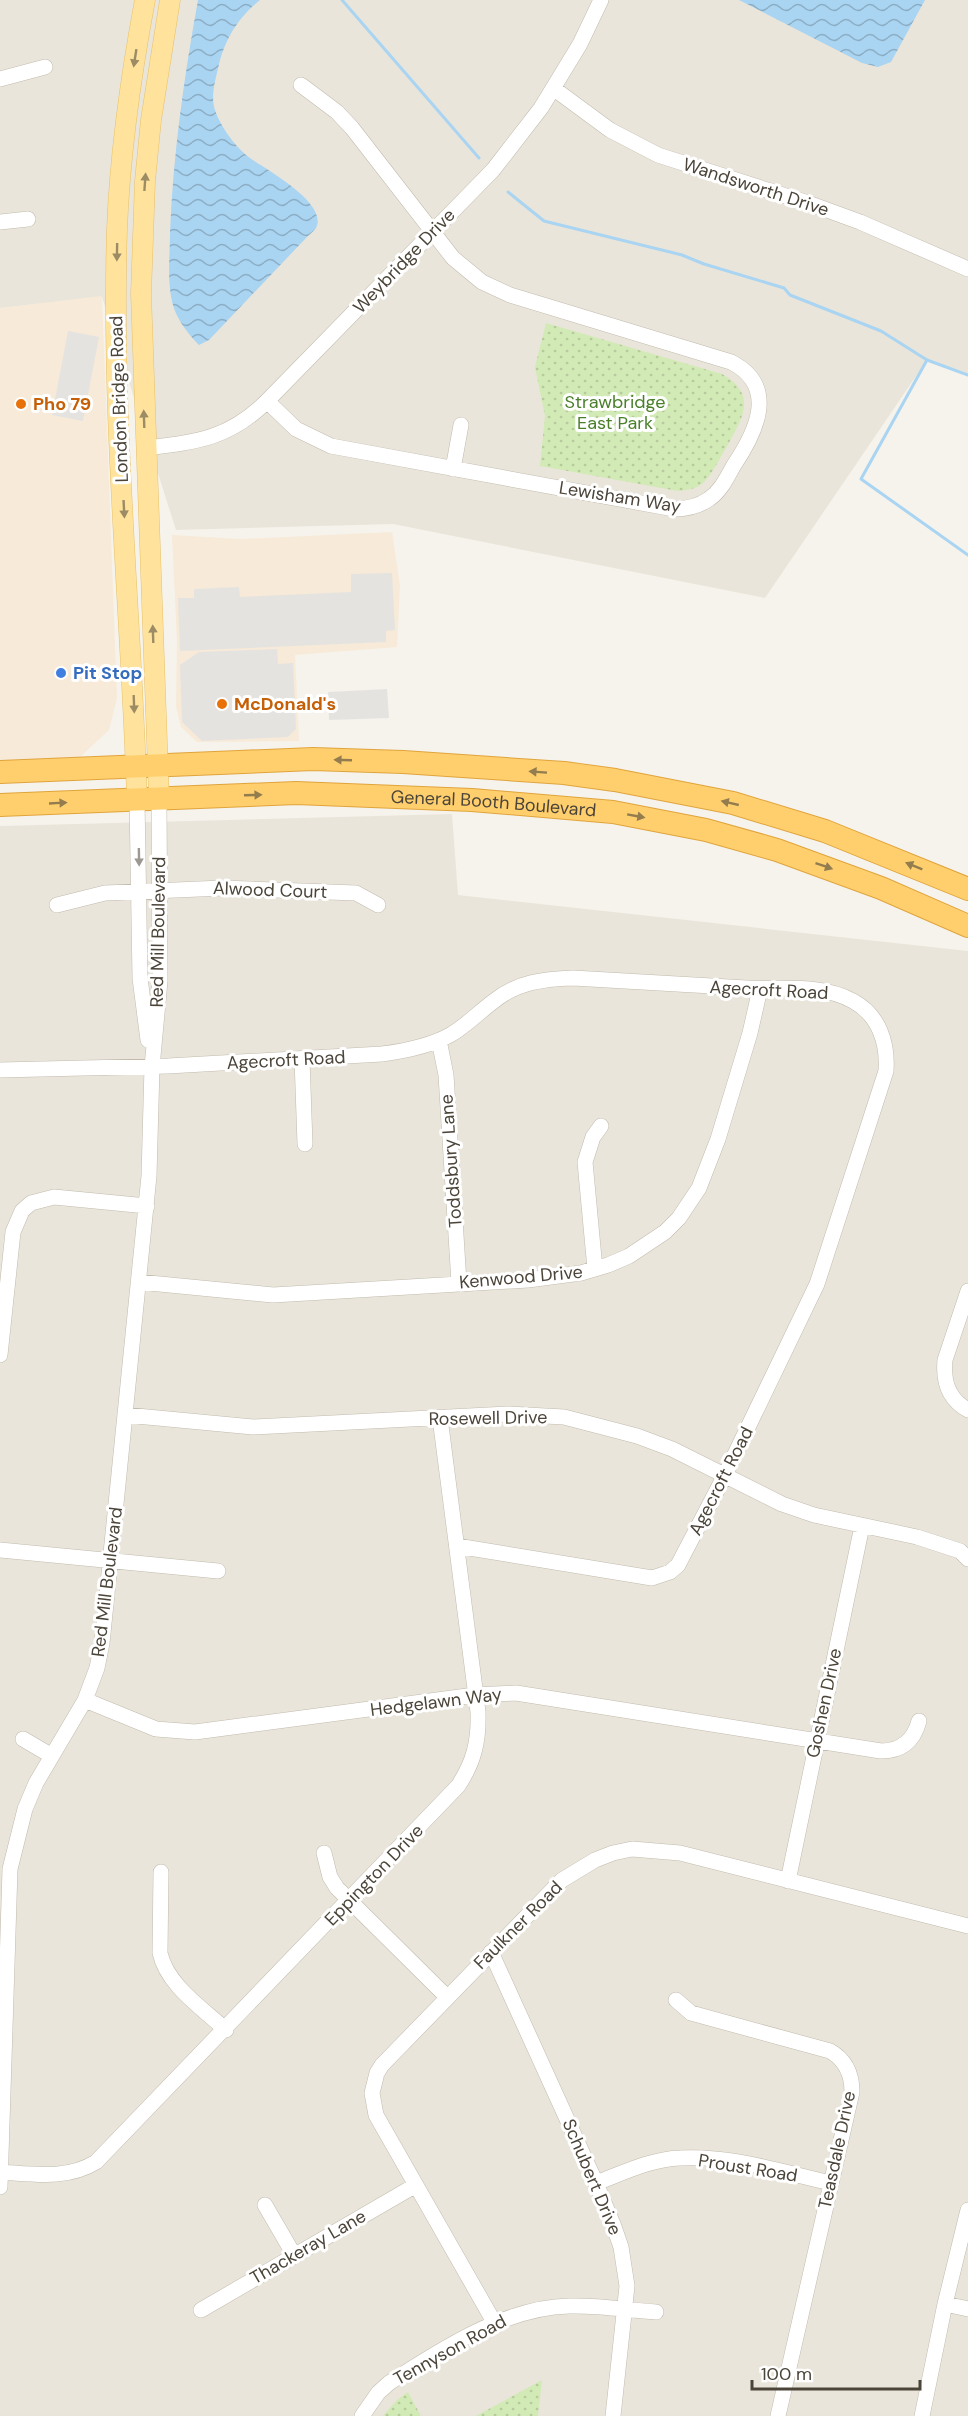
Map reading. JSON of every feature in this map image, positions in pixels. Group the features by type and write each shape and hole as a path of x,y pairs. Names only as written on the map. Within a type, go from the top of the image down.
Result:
{"highway":[{"name":"General Booth Boulevard","path":"0,772 313,759 564,773 615,780 733,803 785,818 905,862 968,889"},
{"name":"General Booth Boulevard","path":"0,805 296,793 472,800 613,812 706,830 777,850 872,885 968,926"}],"main road":[{"name":"London Bridge Road","path":"145,0 135,55 122,160 117,227 116,313 147,765"},
{"name":"London Bridge Road","path":"148,798 146,447 141,344 142,244 151,120 170,0"}],"street":[{"name":"Weybridge Drive","path":"146,447 195,442 213,437 248,417 267,401 500,163 553,88 601,0"},
{"path":"0,79 45,67"},
{"name":"Lewisham Way","path":"267,401 296,429 331,446 674,509 687,508 709,499 718,491 742,454 759,412 760,403 755,383 741,367 710,355 496,289 467,271 433,233 337,111 301,86"},
{"name":"Wandsworth Drive","path":"553,88 610,130 658,155 860,222 968,269"},
{"path":"0,222 28,219"},
{"path":"453,469 461,424"},
{"name":"Red Mill Boulevard","path":"0,2187 10,1869 25,1809 36,1783 85,1700 97,1668 102,1643 147,1206 152,1067 160,981 160,890 148,798"},
{"name":"Red Mill Boulevard","path":"148,798 140,891 140,978 152,1067"},
{"name":"Alwood Court","path":"57,905 105,893 223,888 356,893 378,905"},
{"name":"Agecroft Road","path":"0,1070 152,1067 382,1054 439,1040 468,1023 508,991 539,980 573,978 827,991 854,1001 866,1010 880,1030 887,1057 886,1071 817,1284 725,1475 682,1557 670,1572 652,1578 457,1546"},
{"name":"Kenwood Drive","path":"139,1282 273,1295 528,1280 595,1269 629,1256 649,1245 665,1232 689,1205 708,1168 750,1033 760,989"},
{"name":"Toddsbury Lane","path":"439,1040 446,1075 459,1283"},
{"path":"302,1059 305,1144"},
{"path":"595,1269 585,1162 593,1137 600,1126"},
{"path":"0,1355 13,1232 22,1211 31,1203 54,1197 147,1206"},
{"path":"968,1291 945,1360 944,1371 949,1392 960,1405 968,1410"},
{"name":"Rosewell Drive","path":"126,1415 253,1428 508,1414 564,1417 637,1436 672,1449 782,1504 814,1515 917,1538 960,1551 968,1559"},
{"name":"Eppington Drive","path":"0,2172 61,2175 74,2173 96,2162 350,1900 458,1786 467,1773 477,1742 475,1695 440,1418"},
{"name":"Goshen Drive","path":"788,1881 862,1526"},
{"path":"0,1550 218,1571"},
{"name":"Hedgelawn Way","path":"85,1700 156,1729 195,1732 475,1695 516,1693 816,1742 887,1751 906,1744 917,1730 920,1721"},
{"path":"23,1739 52,1756"},
{"name":"Faulkner Road","path":"494,2322 376,2115 372,2093 377,2073 382,2065 562,1880 578,1869 613,1853 632,1849 680,1853 968,1926"},
{"path":"324,1853 330,1877 337,1888 447,1997"},
{"path":"161,1872 160,1953 162,1961 172,1979 226,2030"},
{"name":"Schubert Drive","path":"491,1952 596,2183 614,2224 621,2247 627,2286 613,2416"},
{"name":"Teasdale Drive","path":"676,2000 691,2013 830,2051 845,2064 852,2081 852,2092 778,2416"},
{"name":"Proust Road","path":"596,2183 641,2166 680,2158 737,2163 831,2183"},
{"name":"Thackeray Lane","path":"201,2310 416,2185"},
{"path":"265,2205 294,2255"},
{"path":"922,2416 945,2304 968,2210"},
{"path":"945,2304 968,2309"},
{"name":"Tennyson Road","path":"362,2416 378,2393 389,2383 494,2322 528,2312 569,2306 656,2312"}],"shaded area":[{"path":"0,0 968,0 968,375 927,360 765,598 393,524 176,530 102,297 0,308"},
{"path":"102,296 117,698 109,730 80,757 0,762 0,308"},
{"path":"68,331 99,337 83,421 52,415"},
{"path":"392,532 400,586 397,647 295,655 299,741 197,742 181,727 176,707 177,642 172,535 241,539"},
{"path":"392,573 395,630 386,631 386,642 180,651 178,598 194,598 194,589 239,587 240,597 351,592 351,574"},
{"path":"277,649 278,664 293,663 296,729 288,737 202,741 182,722 180,665 199,652"},
{"path":"387,689 389,718 329,720 328,692"},
{"path":"452,814 458,895 968,951 968,2416 0,2416 0,826"}],"green space":[{"name":"Strawbridge East Park","path":"546,323 722,374 733,382 744,399 742,417 716,466 703,483 688,490 678,491 540,466 545,416 535,367"},
{"path":"542,2380 538,2416 476,2416"},
{"path":"408,2392 421,2416 383,2416 397,2400"}],"water":[{"path":"198,0 260,0 239,21 225,46 214,87 215,110 225,130 239,149 294,188 313,208 318,218 316,228 209,340 199,345 185,329 175,311 170,292 169,272 176,145"},
{"path":"739,0 925,0 891,62 878,67 862,63"}],"waterway":[{"path":"342,0 479,158"},
{"path":"508,192 544,221 682,255 784,288 790,295 881,331 927,360 968,375"},
{"path":"927,360 861,479 968,555"}],"place":[{"name":"Pho 79","path":"21,404"},
{"name":"Pit Stop","path":"61,673"},
{"name":"McDonald's","path":"222,704"}]}
